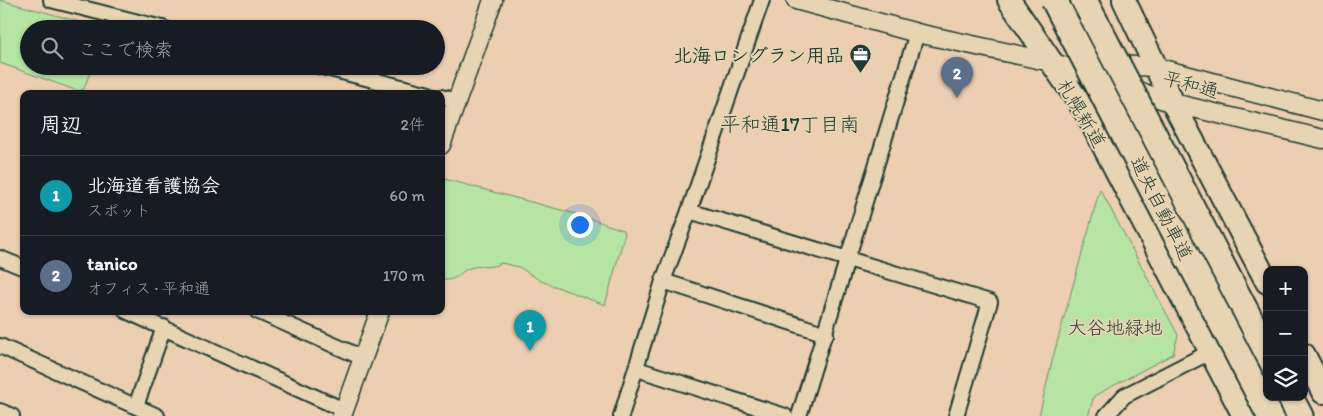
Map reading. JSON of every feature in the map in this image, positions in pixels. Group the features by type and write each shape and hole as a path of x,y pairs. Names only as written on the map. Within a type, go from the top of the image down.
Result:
{"highway":[{"name":"札幌新道","path":"1009,0 1086,114 1244,416"},
{"name":"道央自動車道","path":"1054,0 1270,416"},
{"name":"道央自動車道","path":"1084,0 1263,344"},
{"path":"1124,0 1173,102 1263,274"},
{"path":"1305,356 1323,392"},
{"path":"1292,401 1300,416"}],"street":[{"path":"51,0 130,20"},
{"path":"445,122 449,99 493,0"},
{"path":"621,416 663,281 690,211 762,0"},
{"name":"平和通","path":"796,0 917,32 1051,62 1173,102 1322,135"},
{"path":"800,416 917,32"},
{"name":"平和通","path":"1051,62 1156,67 1323,110"},
{"path":"354,75 413,90"},
{"path":"690,211 990,302 956,416"},
{"path":"0,258 20,266"},
{"path":"663,281 826,334"},
{"path":"136,315 342,413 379,315"},
{"path":"266,315 363,358"},
{"path":"0,346 147,412 164,327"},
{"path":"1109,414 1124,396 1210,352"},
{"path":"637,369 785,416"},
{"path":"0,411 12,416"}],"green space":[{"path":"0,0 74,20 20,20 20,70 0,63"},
{"path":"33,75 89,75 84,89 75,90"},
{"path":"445,179 576,214 623,230 625,233 605,305 541,281 519,267 501,263 492,266 470,268 455,278 445,280"},
{"name":"大谷地緑地","path":"1100,189 1178,335 1173,354 1094,396 1088,416 1039,416 1053,357"}],"place":[{"name":"北海ロングラン用品","path":"860,74"},
{"name":"tanico","path":"957,98"},
{"name":"北海道看護協会","path":"530,351"}],"district":[{"name":"平和通17丁目南","path":"790,124"}]}
